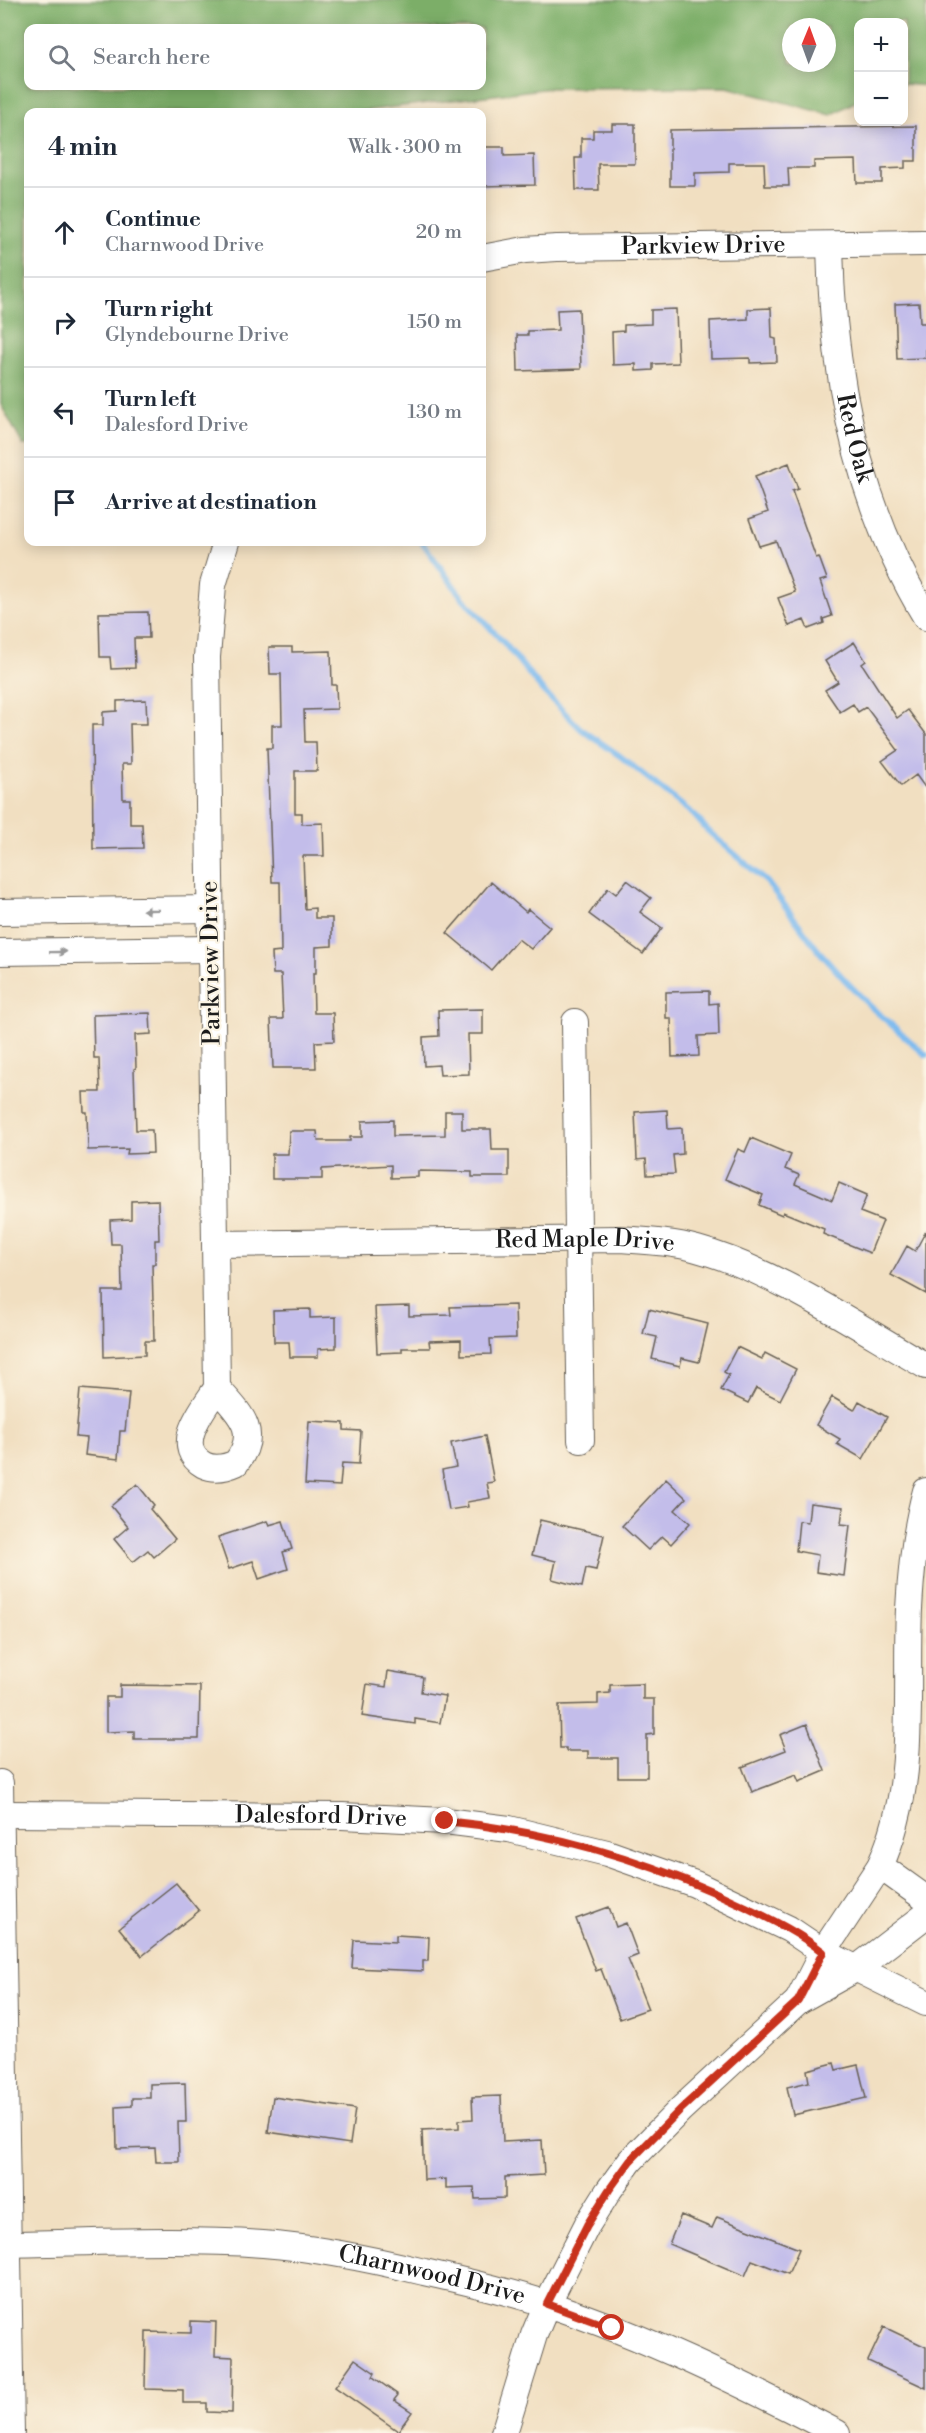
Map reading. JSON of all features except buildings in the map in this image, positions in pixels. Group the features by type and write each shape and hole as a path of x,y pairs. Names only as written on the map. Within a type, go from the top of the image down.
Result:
{"street":[{"name":"Parkview Drive","path":"486,257 525,250 557,248 926,243"},
{"name":"Red Oak","path":"830,245 831,291 837,354 855,447 878,518 914,598 926,617"},
{"name":"Parkview Drive","path":"217,1388 208,634 213,585 225,546"},
{"path":"0,912 210,909"},
{"path":"0,952 210,949"},
{"path":"575,1022 581,1440"},
{"name":"Red Maple Drive","path":"215,1244 579,1239 645,1240 672,1244 721,1256 783,1284 926,1366"},
{"path":"798,2001 823,1952 880,1866 893,1827 907,1757 910,1715 910,1579 920,1513 926,1491"},
{"path":"0,1784 5,2244 11,2433"},
{"name":"Dalesford Drive","path":"1,1814 285,1815 395,1818 482,1824 588,1849 667,1873 721,1895 789,1929 823,1952 926,2003"},
{"path":"880,1866 926,1899"},
{"path":"504,2433 534,2335 547,2304 587,2225 630,2161 680,2110 798,2001 856,1968 926,1915"},
{"name":"Charnwood Drive","path":"5,2244 189,2242 264,2244 315,2250 401,2266 547,2304 612,2328 674,2354 837,2433"}],"green space":[{"path":"0,0 926,0 926,86 908,84 908,18 854,18 854,102 831,115 727,87 551,88 387,108 24,108 24,445 1,405"}],"waterway":[{"path":"425,546 461,596 504,643 543,691 581,729 620,756 694,815 708,831 767,882 818,950 846,981 870,1006 926,1055"}],"route":[{"path":"445,1821 509,1829 607,1854 667,1873 721,1895 789,1929 823,1952 798,2001 680,2110 630,2161 587,2225 547,2304 612,2328"}]}
